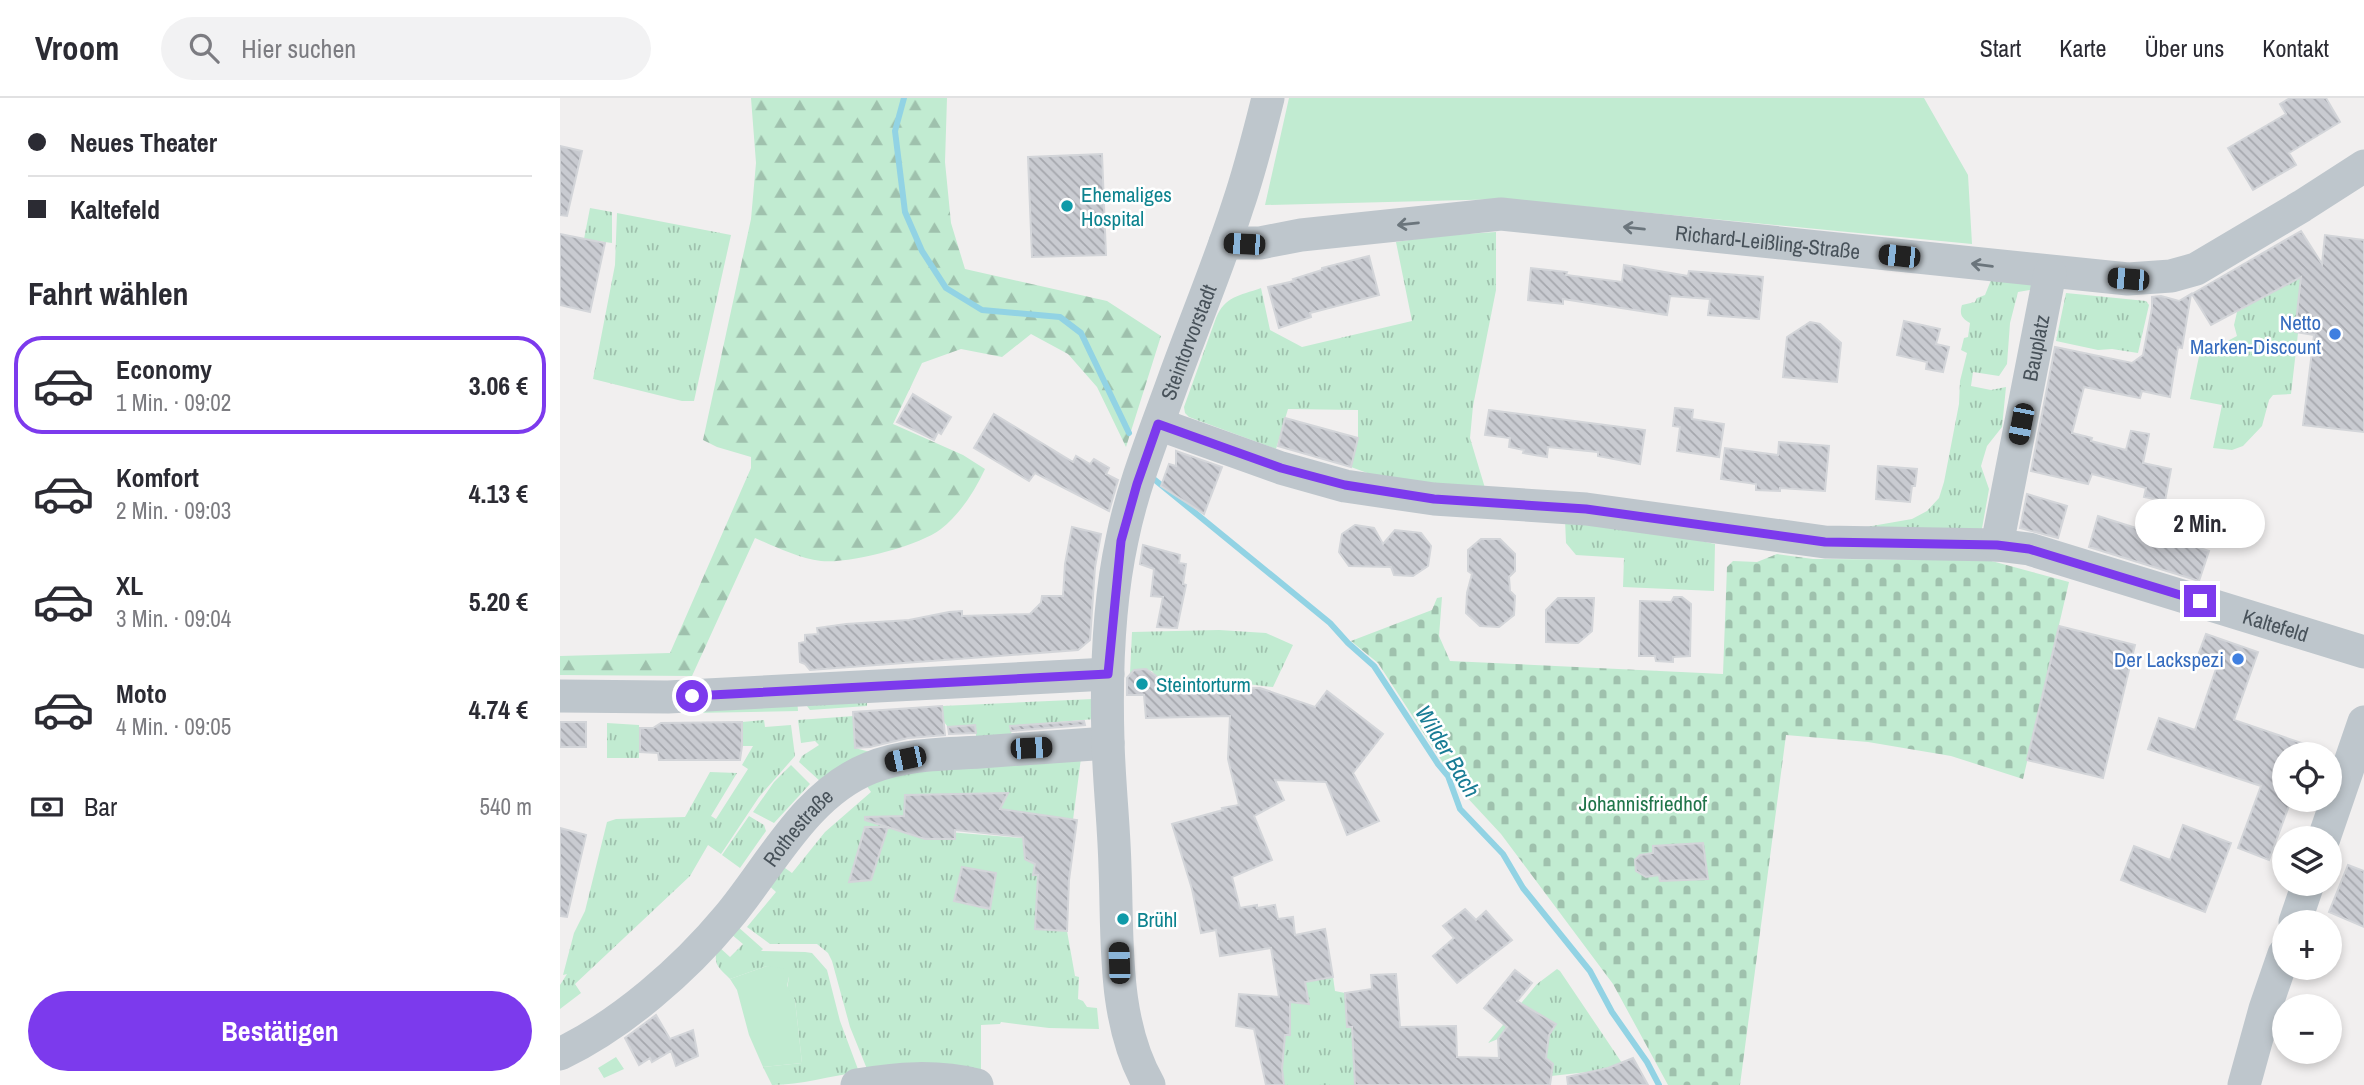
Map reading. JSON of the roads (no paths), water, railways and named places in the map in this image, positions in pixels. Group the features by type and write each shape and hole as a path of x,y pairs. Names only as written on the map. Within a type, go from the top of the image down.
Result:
{"street":[{"name":"Steintorvorstadt","path":"1108,674 1121,541 1156,429 1238,206 1268,98"},
{"name":"Richard-Leißling-Straße","path":"1225,243 1260,243 1301,235 1501,214 2128,279 2184,274 2302,206 2364,166"},
{"name":"Bauplatz","path":"1997,545 2050,273"},
{"name":"Kaltefeld","path":"1156,429 1345,485 1434,499 1586,509 1825,542 1997,545 2029,549 2364,652"},
{"path":"560,696 681,696 1108,674 1108,743 1122,1006 1129,1040 1139,1068 1149,1085"},
{"path":"2328,826 2364,722"},
{"name":"Rothestraße","path":"560,1054 612,1025 687,961 727,918 803,820 825,797 854,776 884,764 927,755 1108,743"},
{"path":"2244,1085 2275,980"},
{"path":"857,1085 943,1079 977,1085"}],"waterway":[{"name":"Wilder Bach","path":"904,98 895,131 905,212 922,251 946,288 982,310 1060,317 1081,333 1129,433"},
{"name":"Wilder Bach","path":"1155,480 1330,623 1374,666 1448,776 1460,809 1503,854 1523,888 1590,971 1612,1012 1647,1062 1659,1085"}],"place":[{"name":"Ehemaliges Hospital","path":"1067,206"},
{"name":"Netto Marken-Discount","path":"2335,334"},
{"name":"Der Lackspezi","path":"2238,659"},
{"name":"Steintorturm","path":"1142,684"},
{"name":"Brühl","path":"1123,919"}],"park label":[{"name":"Johannisfriedhof","path":"1643,803"}]}
